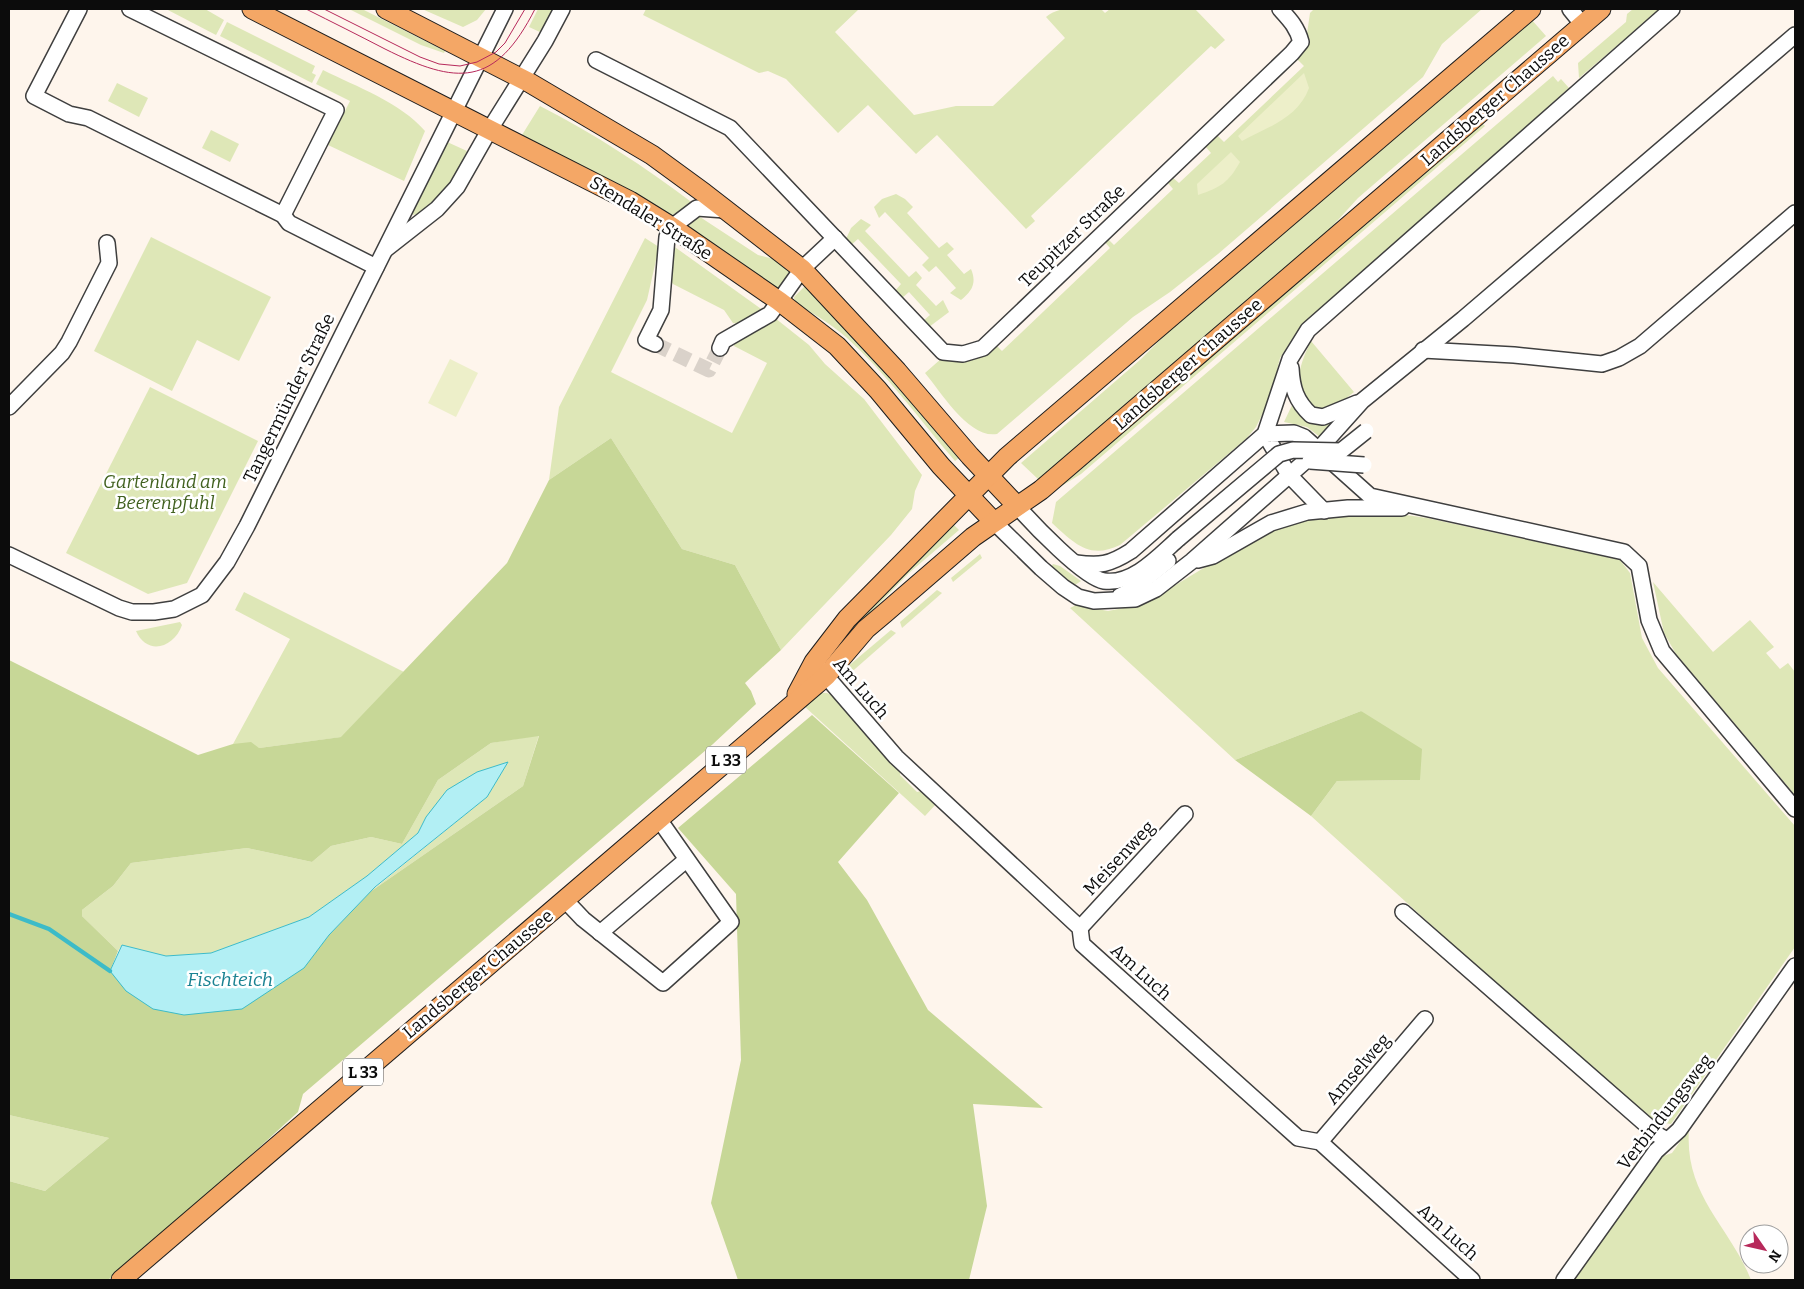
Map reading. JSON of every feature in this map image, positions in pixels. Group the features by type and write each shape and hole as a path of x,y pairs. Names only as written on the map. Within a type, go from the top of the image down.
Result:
{"main road":[{"name":"Stendaler Straße","path":"252,9 601,185 672,227 779,301 837,346 878,390 941,466 990,517"},
{"path":"386,9 522,79 652,154 802,269 897,371 1012,501"},
{"name":"Landsberger Chaussee","path":"121,1280 566,900 793,702 820,669 864,600 988,475 1531,9"},
{"name":"Landsberger Chaussee","path":"820,669 973,537 990,517 1012,501 1046,486 1575,15 1601,9"}],"street":[{"path":"79,9 34,96 69,114 88,118 283,215 288,223 376,267"},
{"path":"130,9 336,110 283,215"},
{"name":"Tangermünder Straße","path":"9,555 132,612 174,609 202,595 227,562 240,539 505,9"},
{"name":"Tangermünder Straße","path":"383,252 437,209 457,187 490,129 545,41 562,9"},
{"name":"Teupitzer Straße","path":"596,60 730,128 943,352 963,354 983,348 1292,53 1301,42 1296,26 1280,9"},
{"path":"1076,563 1098,566 1115,561 1130,551 1264,434 1290,360 1308,330 1672,9"},
{"path":"990,517 1063,587 1078,597 1109,601 1135,599 1156,589 1192,561 1319,449 1362,401 1423,350 1464,319 1795,35"},
{"path":"655,344 646,340 661,310 667,237 672,227 696,208 725,210"},
{"path":"1423,350 1514,355 1602,364 1620,358 1640,346 1795,213"},
{"path":"720,348 723,341 770,314 802,269 835,238"},
{"path":"9,407 62,353 69,342 109,263 107,243"},
{"path":"1290,360 1292,387 1302,407 1311,415 1323,417 1362,401"},
{"path":"1109,601 1132,590 1279,454 1293,450 1341,451 1366,431"},
{"path":"1264,434 1294,433 1304,437 1370,496 1624,552 1633,558 1639,566 1649,620 1662,651 1795,809"},
{"path":"1264,434 1289,475 1324,511"},
{"path":"1330,438 1331,457 1337,466"},
{"path":"1012,501 1091,576 1103,581 1117,580 1134,574 1182,542 1272,469 1290,460 1364,465"},
{"path":"1192,561 1213,556 1271,523 1307,512 1348,508 1393,510 1416,506"},
{"name":"Am Luch","path":"820,669 896,757 1080,928 1082,944 1298,1138 1320,1142 1472,1280"},
{"name":"Meisenweg","path":"1080,928 1185,814"},
{"path":"566,900 600,933 663,983 731,922 658,818"},
{"path":"600,933 686,860"},
{"path":"1403,912 1653,1131 1667,1140"},
{"name":"Verbindungsweg","path":"1564,1280 1656,1151 1679,1130 1795,966"},
{"name":"Amselweg","path":"1320,1142 1425,1019"}],"green space":[{"path":"166,9 205,9 224,20 216,35"},
{"path":"349,9 362,9 445,51 444,53 421,45"},
{"path":"422,9 486,9 477,20 463,27"},
{"path":"538,9 554,9 542,33 529,27"},
{"path":"646,9 859,9 835,32 914,115 956,106 993,106 1065,38 1046,17 1065,9 1101,9 1105,13 1110,9 1195,9 1225,40 1215,49 1211,46 1031,216 1035,221 1026,229 937,135 916,154 868,105 838,133 786,79 768,71 759,73 643,15"},
{"path":"1314,9 1482,9 1442,44 1423,77 1218,254 1170,292 1133,317 997,434 987,434 966,422 947,402 925,373 942,358 957,362 971,360 995,344 1002,351 1110,248 1104,241 1107,238 1114,245 1173,189 1167,182 1172,177 1179,183 1211,153 1205,146 1217,135 1224,142 1304,66 1297,59 1305,47 1310,13"},
{"path":"1633,9 1660,9 1579,78 1578,63 1626,22 1627,14"},
{"path":"1531,19 1546,36 1358,198 1328,231 1294,261 1039,480 1021,463 1140,360 1170,330"},
{"path":"227,22 315,66 312,73 316,75 312,83 220,36"},
{"path":"323,70 391,103 425,131 404,181 328,145 350,101 316,84"},
{"path":"1304,73 1309,88 1298,107 1272,126 1242,141 1238,136"},
{"path":"1553,76 1558,82 1561,79 1569,88 1296,333 1280,358 1270,399 1256,427 1246,439 1120,545 1099,551 1091,550 1075,543 1052,523 1056,502"},
{"path":"117,83 148,98 139,117 108,101"},
{"path":"540,106 619,152 694,204 670,216 644,199 522,135"},
{"path":"1482,123 1485,126 1081,474 1060,487"},
{"path":"211,130 239,144 230,162 202,148"},
{"path":"445,141 467,151 439,198 422,212 413,215 411,213"},
{"path":"1231,152 1240,162 1232,175 1218,187 1198,195 1197,184"},
{"path":"896,194 913,207 907,213 939,248 947,242 954,249 947,255 964,274 971,269 974,278 973,283 968,293 961,300 950,293 956,288 936,266 929,272 922,265 929,258 885,212 879,218 874,207 882,199"},
{"path":"694,217 700,217 758,255 774,259 790,273 777,289 687,228"},
{"path":"861,219 871,225 865,231 909,277 916,271 922,278 916,285 936,306 943,300 949,312 929,327 923,321 930,315 909,292 902,298 895,291 901,284 858,239 851,245 846,239 851,228"},
{"path":"151,237 271,297 239,361 197,340 172,391 94,351"},
{"path":"645,238 659,247 647,300 611,372 732,433 767,363 734,346 735,341 775,318 809,345 825,364 864,399 922,475 915,491 912,509 891,535 781,650 735,565 682,549 611,438 549,480 559,407"},
{"path":"672,245 764,311 740,324 733,323 724,310 673,284 671,281"},
{"path":"805,286 844,324 960,457 955,461 889,381 846,337 795,303 794,297"},
{"path":"1311,341 1354,392 1334,408 1317,411 1304,401 1301,394 1299,386 1300,370"},
{"path":"450,359 478,373 456,417 428,403"},
{"name":"Gartenland am Beerenpfuhl","path":"150,387 258,441 187,583 148,594 66,553"},
{"path":"1294,401 1298,410 1340,415 1320,437 1307,427 1284,422"},
{"path":"611,438 682,549 735,565 781,650 745,683 751,691 756,704 713,744 303,1094 298,1112 195,1206 108,1280 9,1280 9,1181 45,1191 109,1138 9,1115 9,660 198,755 233,744 251,742 259,748 341,737 507,563 549,480","holes":["539,736 523,786 370,892 329,935 303,968 110,971 118,951 82,916 82,910 113,886 131,863 247,848 312,862 331,846 371,837 402,844 438,780 491,743"]},
{"path":"1323,514 1399,514 1427,518 1620,560 1630,573 1642,638 1658,668 1795,826 1795,947 1671,1124 1664,1123 1660,1129 1651,1124 1311,816 1337,781 1420,780 1361,711 1235,760 1070,608 1076,605 1108,611 1144,604 1270,528"},
{"path":"952,523 959,530 909,573 849,635 845,636 866,609"},
{"path":"980,554 982,558 953,582 951,578"},
{"path":"1053,564 1060,566 1081,581 1075,585 1051,567"},
{"path":"1653,582 1713,652 1750,620 1774,647 1766,653 1780,669 1788,663 1795,672 1795,795 1676,654 1664,633"},
{"path":"937,590 942,593 902,628 900,622"},
{"path":"244,592 404,672 342,737 259,748 233,744 290,639 235,610"},
{"path":"180,622 182,625 173,639 167,644 160,646 147,644 136,631"},
{"path":"891,630 896,633 847,676 843,672 846,668"},
{"path":"818,693 827,693 833,696 867,737 900,770 900,775 917,792 922,791 936,804 925,816 804,706"},
{"path":"1361,711 1422,749 1420,780 1337,781 1311,816 1235,760"},
{"path":"812,715 899,793 838,862 867,900 928,1010 1043,1108 973,1104 987,1206 969,1280 738,1280 711,1203 741,1060 736,894 678,828"},
{"path":"539,735 523,786 370,892 487,797 507,763 477,772 426,817 418,833 367,876 309,917 211,953 166,956 122,945 118,951 82,916 82,910 113,886 131,863 247,848 312,862 331,846 371,837 402,844 438,780 491,743"},
{"path":"9,1115 109,1138 45,1191 9,1181"},
{"path":"1689,1129 1689,1153 1701,1192 1739,1256 1739,1274 1748,1274 1751,1280 1573,1280 1660,1157 1672,1153"}],"water":[{"name":"Fischteich","path":"508,762 487,797 375,887 329,935 304,968 242,1009 184,1015 153,1009 126,991 110,971 122,945 166,956 211,953 309,917 367,876 418,833 426,817 447,790 477,772"}],"waterway":[{"path":"9,914 49,929 110,971"}],"tunnel":[{"path":"655,344 709,370 720,348"}],"tram line":[{"path":"306,9 410,61 433,69 454,73 472,72 489,66 505,54 520,35 535,9"},
{"path":"324,9 420,57 439,64 460,66 477,62 496,52 505,43 525,9"}]}
